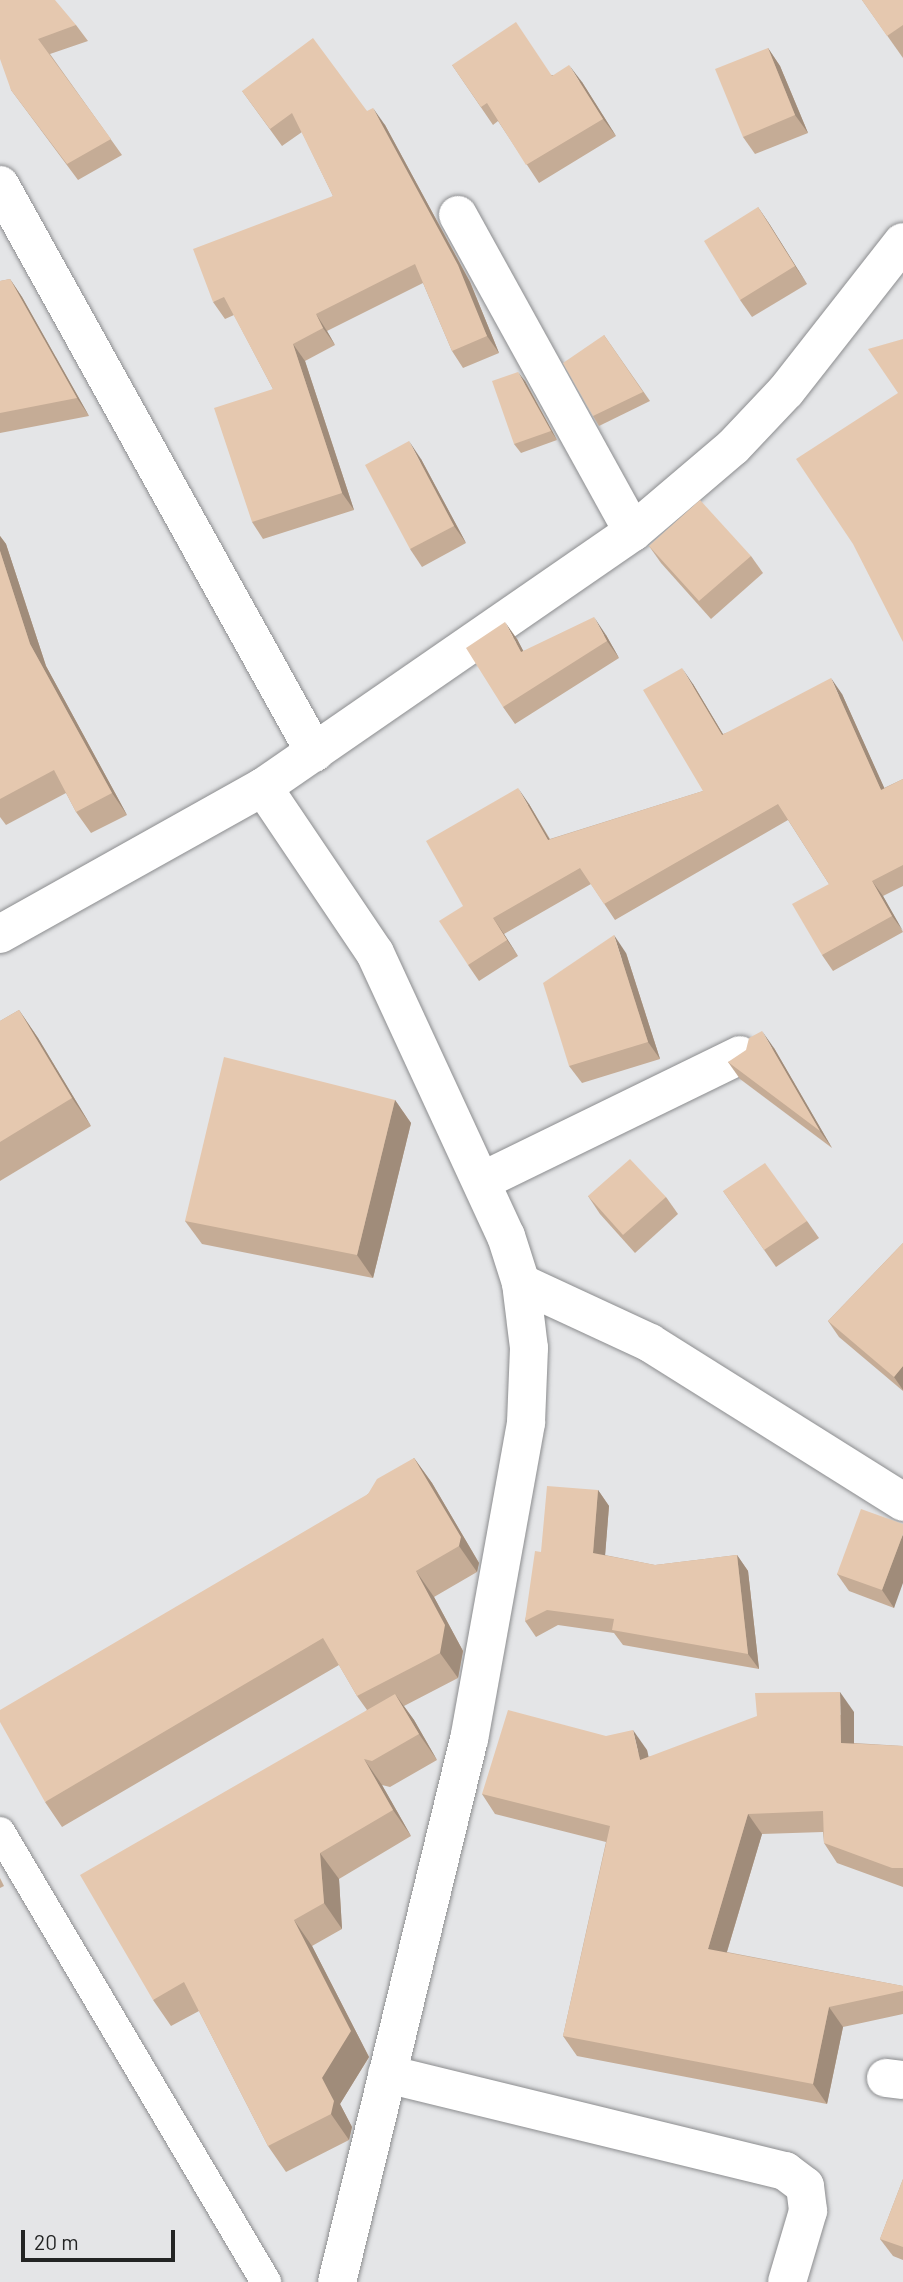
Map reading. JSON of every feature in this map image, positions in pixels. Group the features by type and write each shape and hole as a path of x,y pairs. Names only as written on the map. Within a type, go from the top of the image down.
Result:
{"street":[{"path":"0,185 314,753"},
{"path":"458,215 633,532"},
{"path":"0,934 263,787 633,532 733,447 786,391 903,242"},
{"path":"263,787 375,953 482,1181 521,1283 529,1348 526,1423 469,1739 337,2282"},
{"path":"482,1181 740,1055"},
{"path":"521,1283 650,1342 903,1502"},
{"path":"387,2074 785,2171 805,2186 808,2211 787,2282"}],"lane":[{"path":"0,1832 266,2282"}],"building":[{"path":"0,0 55,0 76,25 38,39 111,139 67,164 11,90 0,59"},
{"path":"862,0 903,0 903,25 887,36"},
{"path":"516,22 552,76 569,65 603,119 526,165 487,103 481,107 452,65"},
{"path":"313,38 367,111 373,108 458,265 487,336 452,351 415,264 316,314 323,328 293,344 342,493 252,522 214,408 273,389 224,297 213,302 193,249 333,196 292,113 270,129 242,91"},
{"path":"768,48 795,115 743,137 715,69"},
{"path":"758,207 795,266 740,300 704,241"},
{"path":"10,279 77,398 0,413 0,281"},
{"path":"604,335 643,392 593,416 563,363"},
{"path":"903,339 903,642 853,544 796,459 898,393 868,349"},
{"path":"518,372 551,431 514,444 492,381"},
{"path":"409,441 454,526 410,549 365,465"},
{"path":"700,500 751,556 699,601 649,546"},
{"path":"0,551 30,644 112,793 76,812 54,770 0,799"},
{"path":"594,617 607,641 503,707 466,648 505,622 521,652"},
{"path":"682,668 722,735 831,678 881,790 903,779 903,865 872,881 892,916 822,955 792,904 829,884 778,804 604,904 580,868 493,918 507,940 468,965 439,921 463,906 426,841 518,788 548,840 703,791 643,690"},
{"path":"614,935 648,1042 569,1066 543,983"},
{"path":"19,1010 72,1098 0,1142 0,1021"},
{"path":"762,1031 820,1131 728,1062 746,1050 749,1038"},
{"path":"224,1057 395,1100 357,1255 185,1221"},
{"path":"630,1159 666,1197 623,1235 588,1196"},
{"path":"765,1163 807,1221 764,1250 723,1191"},
{"path":"903,1243 903,1366 894,1377 828,1321"},
{"path":"414,1458 461,1537 459,1546 416,1571 445,1625 440,1653 357,1696 323,1638 45,1802 0,1722 0,1710 368,1494 377,1479"},
{"path":"547,1486 598,1490 593,1553 655,1565 737,1555 748,1654 612,1630 614,1619 547,1610 525,1621 535,1551 541,1552"},
{"path":"861,1509 903,1524 903,1534 882,1590 837,1574"},
{"path":"840,1692 841,1743 903,1746 903,1868 892,1868 824,1843 823,1811 748,1814 708,1949 903,1986 903,1991 829,2007 813,2084 563,2036 610,1826 482,1794 508,1710 606,1736 633,1730 640,1760 757,1716 755,1693"},
{"path":"395,1694 419,1734 372,1761 364,1759 393,1810 320,1853 324,1903 294,1920 351,2031 322,2078 334,2101 331,2114 268,2146 184,1982 153,2000 80,1875"},
{"path":"903,2179 903,2247 880,2239"}]}
